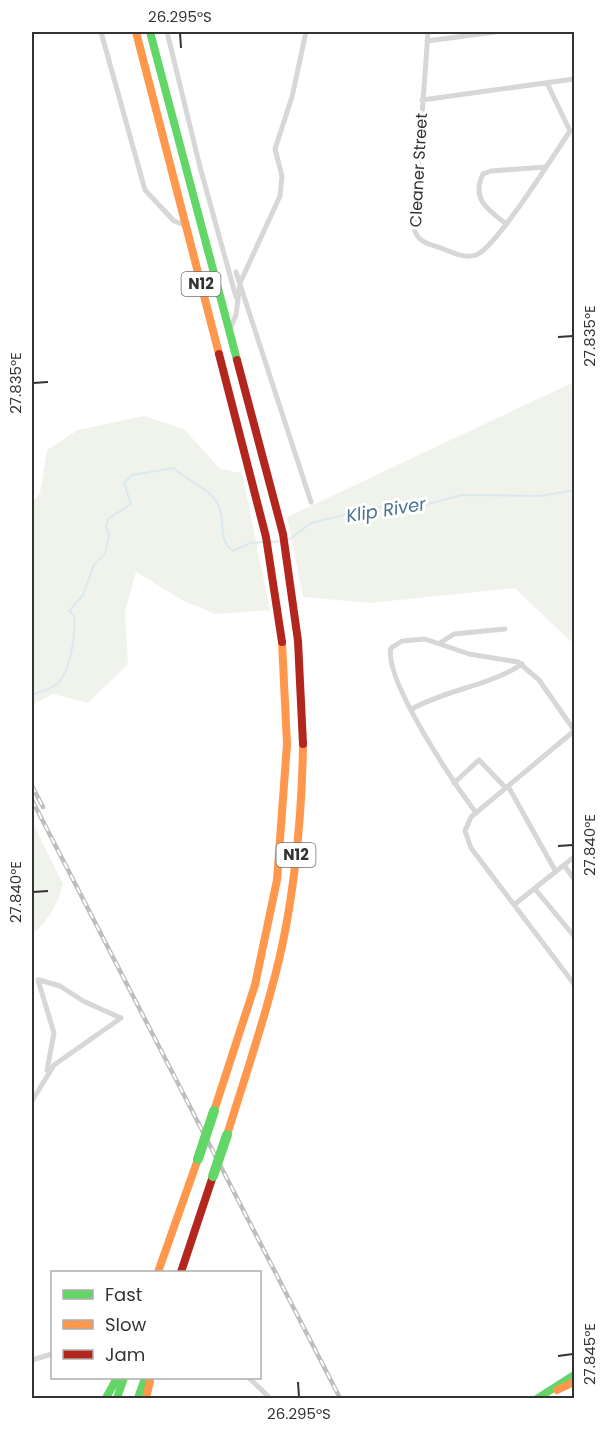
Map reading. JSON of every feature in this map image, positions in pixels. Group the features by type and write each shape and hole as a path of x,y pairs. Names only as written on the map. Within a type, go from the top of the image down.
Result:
{"main road":[{"name":"N12","path":"136,32 266,537 282,639 286,702 286,778 281,855 255,985 158,1271"},
{"name":"N12","path":"150,32 283,534 298,641 303,712 302,793 296,850 273,985 227,1135 180,1271"},
{"path":"553,1390 574,1375"},
{"path":"106,1398 116,1379"},
{"path":"117,1398 123,1379"},
{"path":"138,1398 144,1379"},
{"path":"146,1398 151,1379"},
{"path":"538,1398 574,1382"}],"street":[{"path":"101,32 145,190 174,221 186,225"},
{"path":"167,32 200,167 238,301"},
{"path":"229,330 236,315 240,283 280,196 282,176 275,149 292,97 306,32"},
{"name":"Cleaner Street","path":"428,32 414,221 415,235 426,243 461,255 473,256 484,250 505,223 570,131 547,83"},
{"path":"427,41 495,32"},
{"path":"422,100 574,79"},
{"path":"505,223 482,204 478,189 483,174 491,171 546,167"},
{"path":"236,272 311,502"},
{"path":"440,643 454,634 505,629"},
{"path":"476,813 454,783 412,709 391,660 391,648 402,641 414,639 440,643 469,654 522,664 547,689 574,730 476,813 466,827 467,842 574,984"},
{"path":"412,709 441,694 506,674 522,664"},
{"path":"454,783 479,760 507,787 556,872"},
{"path":"514,904 574,856"},
{"path":"564,865 574,879"},
{"path":"535,889 574,936"},
{"path":"32,1101 46,1074 54,1033 38,980 60,986 83,1001 121,1018 66,1056 46,1074"},
{"path":"32,1360 51,1354"},
{"path":"251,1379 270,1398"}],"shaded area":[{"path":"574,382 574,640 570,641 515,588 370,603 303,597 287,517"},
{"path":"144,416 184,429 220,469 242,473 270,610 215,614 184,601 136,572 125,612 128,664 88,703 53,694 32,705 32,503 40,493 47,450 78,430"},
{"path":"32,821 63,884 52,912 32,935"}],"waterway":[{"name":"Klip River","path":"32,695 55,686 63,677 72,650 74,631 74,615 69,611 83,595 94,565 105,554 109,534 106,528 108,519 131,504 124,483 132,475 174,468 204,489 218,504 223,536 228,547 233,551 250,543 264,542"},
{"name":"Klip River","path":"287,541 311,523 377,507 412,508 462,495 541,496 574,490"},
{"name":"Klip River","path":"270,542 282,541"}],"railway":[{"path":"32,786 43,807"},
{"path":"32,800 340,1398"}],"traffic: fast":[{"path":"150,32 237,360"},
{"path":"198,1159 214,1111"},
{"path":"213,1176 227,1135"},
{"path":"538,1398 574,1375"},
{"path":"106,1398 116,1379"},
{"path":"117,1398 124,1379"},
{"path":"138,1398 145,1379"}],"traffic: slow":[{"path":"136,32 219,354"},
{"path":"214,1111 255,985 277,880 287,744 282,642"},
{"path":"227,1135 267,1006 286,928 301,804 303,744"},
{"path":"158,1271 198,1159"},
{"path":"146,1398 150,1381"},
{"path":"557,1390 574,1382"}],"traffic: jam":[{"path":"219,354 266,537 282,642"},
{"path":"237,360 283,534 298,641 303,744"},
{"path":"181,1271 213,1176"}]}
